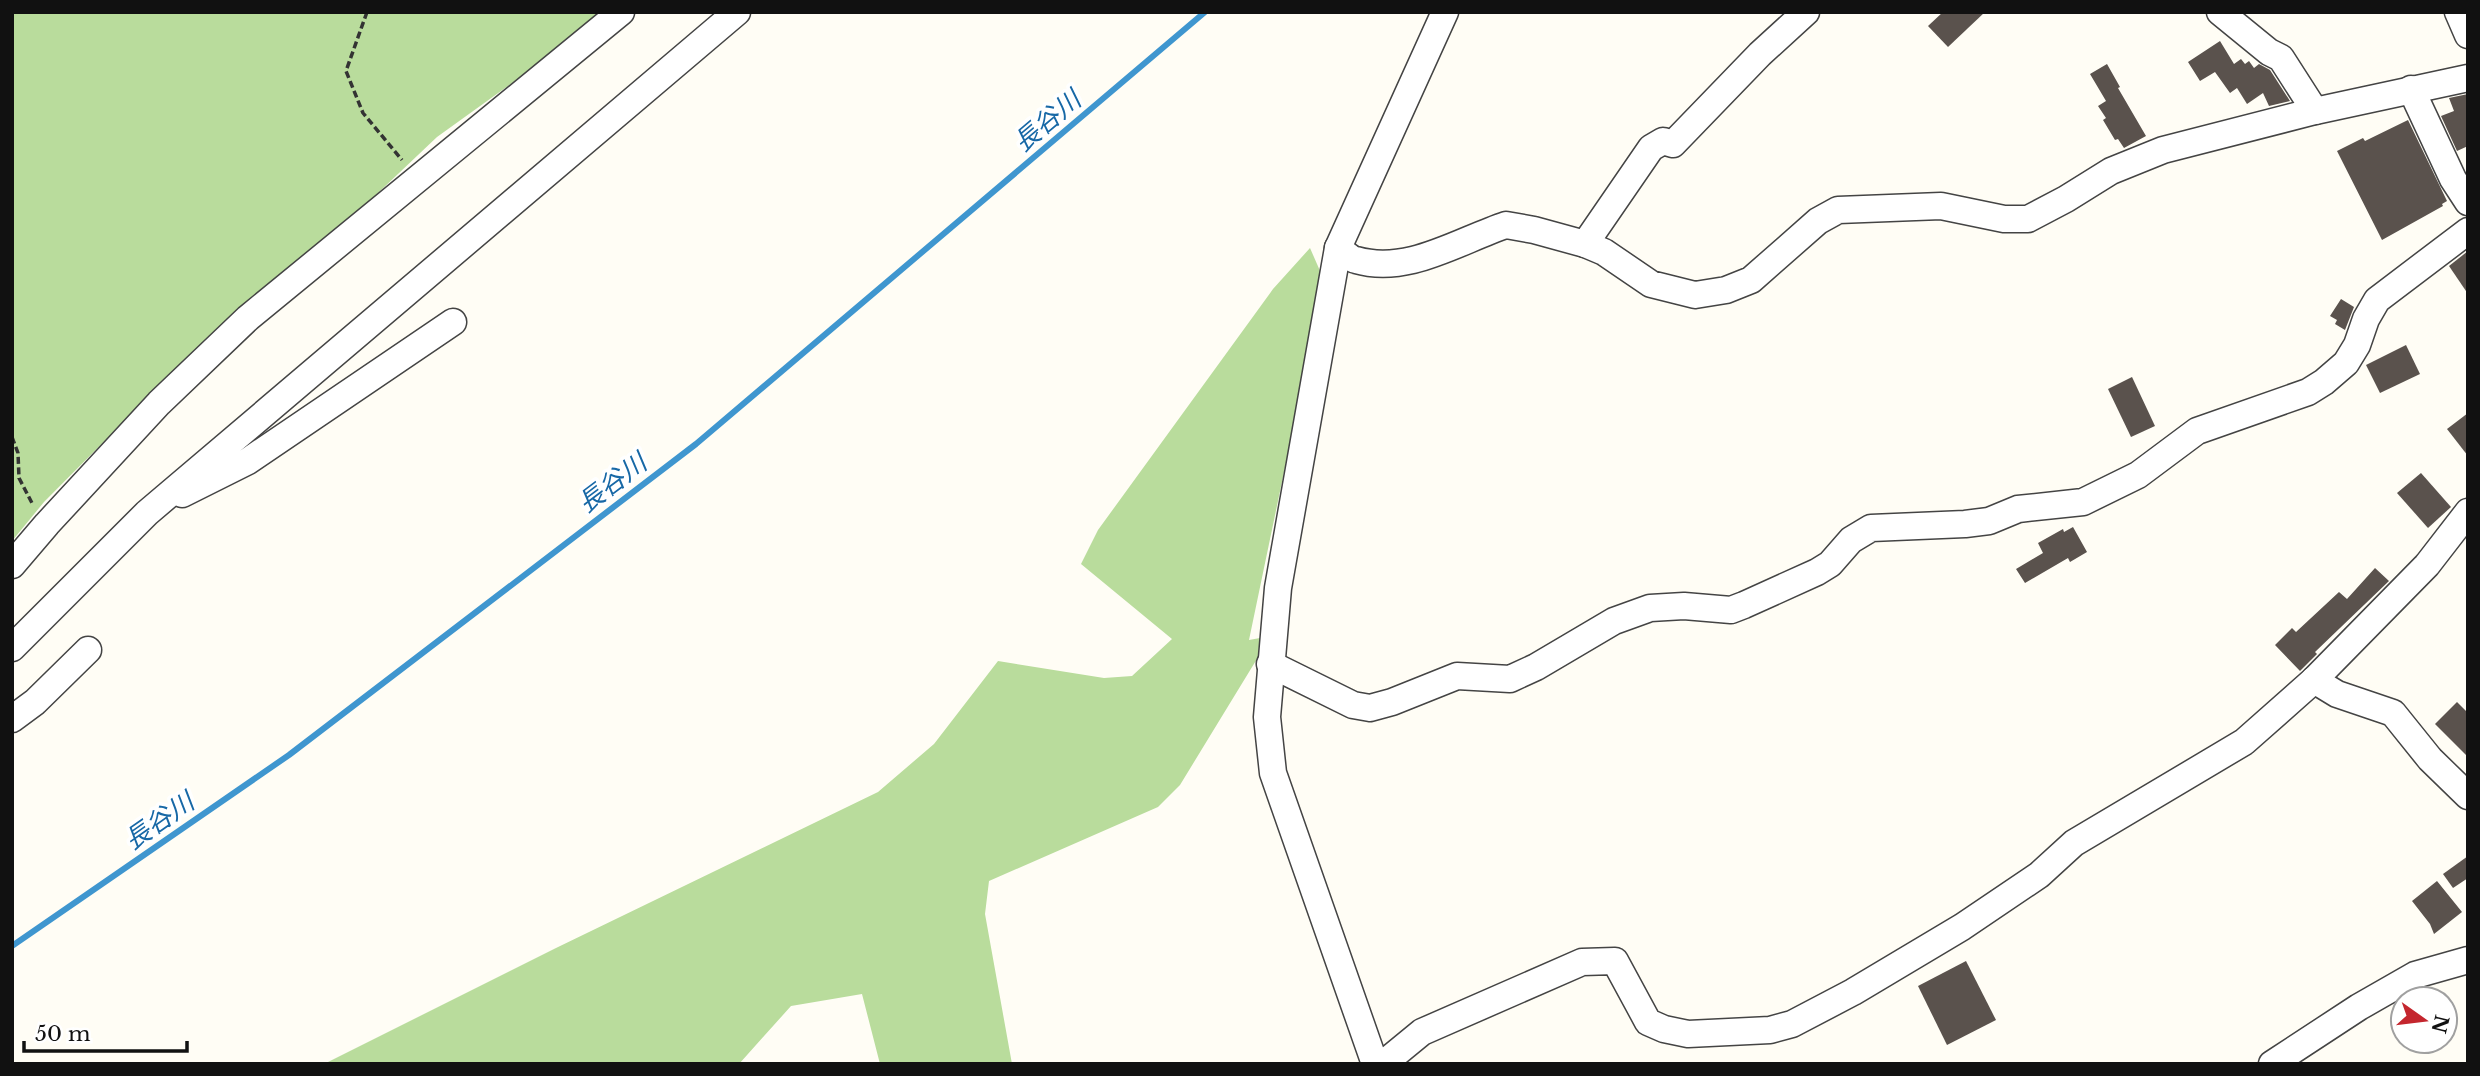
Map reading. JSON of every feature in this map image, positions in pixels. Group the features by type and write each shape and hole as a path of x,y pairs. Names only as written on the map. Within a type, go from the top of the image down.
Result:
{"street":[{"path":"12,565 159,403 248,318 621,12"},
{"path":"12,648 146,513 737,12"},
{"path":"1375,1064 1273,773 1267,717 1270,664 1278,588 1338,248 1445,12"},
{"path":"1585,243 1651,148 1662,141 1673,144 1760,54 1806,12"},
{"path":"2220,12 2239,29 2281,58 2315,111"},
{"path":"2458,12 2468,35"},
{"path":"1338,248 1354,260 1392,265 1426,257 1506,225 1585,243 1604,252 1651,284 1695,295 1726,290 1751,280 1818,221 1838,209 1941,206 2004,219 2028,219 2112,171 2163,150 2315,111 2468,78"},
{"path":"2411,89 2453,179 2468,202"},
{"path":"1270,664 1353,705 1370,708 1457,676 1510,679 1536,667 1614,621 1650,608 1685,606 1731,610 1817,572 1830,564 1851,540 1871,528 1965,524 1989,521 2018,509 2083,502 2138,475 2197,431 2308,391 2324,382 2346,363 2377,300 2468,231"},
{"path":"146,513 248,461 453,322"},
{"path":"1383,1064 1422,1032 1582,962 1615,961 1648,1021 1664,1029 1688,1034 1770,1030 1791,1024 1853,992 1962,927 2039,875 2074,843 2244,742 2314,680 2427,565 2468,512"},
{"path":"12,719 35,702 88,650"},
{"path":"2314,680 2337,694 2393,713 2430,758 2466,791"},
{"path":"2272,1064 2359,1007 2415,975 2468,960"}],"path":[{"path":"367,12 346,71 363,113 418,178"},
{"path":"12,437 18,453 19,478 30,501 47,524"}],"green space":[{"path":"12,12 606,12 569,42 437,137 341,228 172,373 44,502 12,541"},
{"path":"1310,248 1324,280 1249,640 1271,636 1180,785 1158,807 989,881 985,914 1012,1064 880,1064 862,994 791,1006 739,1064 324,1064 878,792 934,744 998,661 1104,678 1132,676 1172,639 1081,564 1098,530 1273,289"}],"building":[{"path":"1943,12 1985,12 1948,47 1928,26"},
{"path":"2220,41 2234,64 2241,59 2245,64 2249,61 2254,68 2259,64 2270,70 2290,101 2269,106 2263,93 2247,104 2237,88 2230,93 2215,72 2200,81 2188,62"},
{"path":"2107,64 2146,136 2124,148 2118,139 2115,140 2103,120 2106,118 2098,106 2106,101 2090,74"},
{"path":"2468,94 2468,146 2457,151 2441,116 2454,111 2449,98"},
{"path":"2408,120 2447,201 2443,206 2382,240 2337,151"},
{"path":"2468,251 2468,294 2449,266"},
{"path":"2341,299 2354,307 2345,330 2335,324 2337,320 2330,316"},
{"path":"2406,345 2420,374 2380,393 2366,365"},
{"path":"2132,377 2155,426 2131,437 2108,389"},
{"path":"2468,413 2468,456 2447,429"},
{"path":"2421,473 2451,507 2428,528 2397,493"},
{"path":"2073,527 2087,552 2070,562 2068,558 2025,583 2016,569 2043,553 2038,543 2063,529 2064,532"},
{"path":"2375,568 2389,581 2315,652 2317,654 2300,671 2275,645 2292,628 2296,632 2339,592 2347,599"},
{"path":"2457,702 2468,713 2468,757 2435,724"},
{"path":"2468,856 2468,878 2453,888 2443,874"},
{"path":"2437,881 2462,912 2434,934 2430,924 2412,901"},
{"path":"1966,961 1996,1020 1947,1045 1918,986"}],"waterway":[{"name":"長谷川","path":"12,946 289,755 696,444 1205,12"}]}
